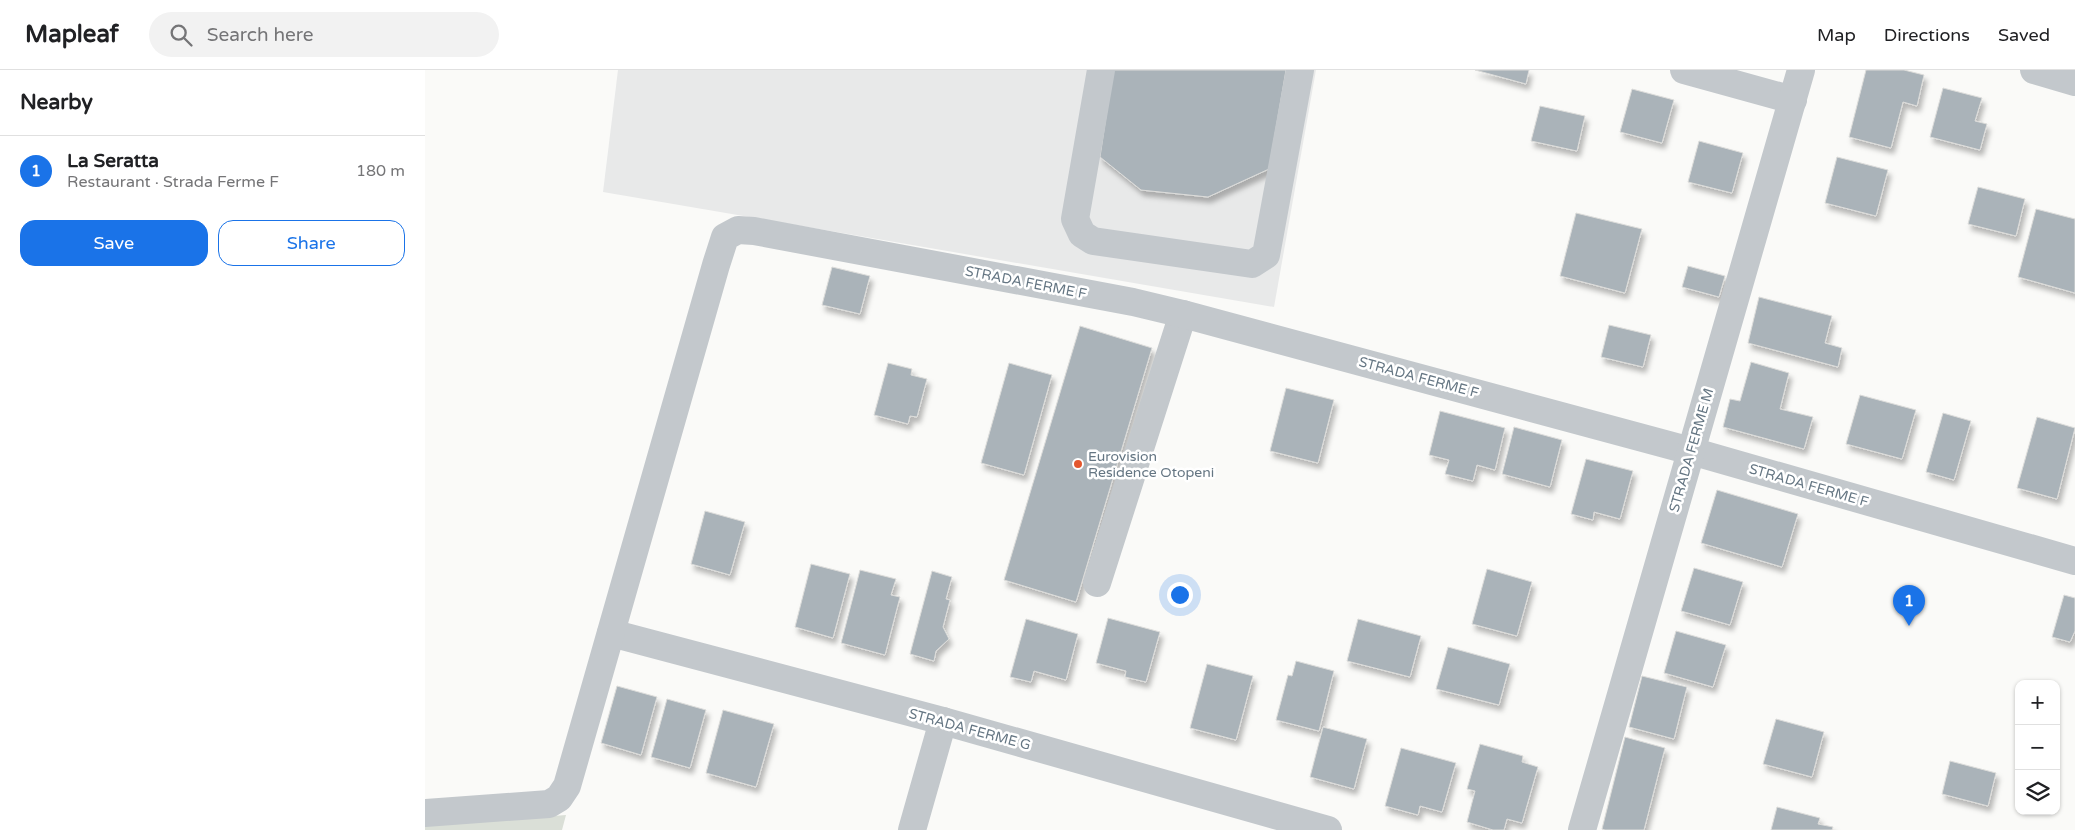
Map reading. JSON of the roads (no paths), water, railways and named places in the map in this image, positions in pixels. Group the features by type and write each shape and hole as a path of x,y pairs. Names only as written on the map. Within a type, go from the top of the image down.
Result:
{"street":[{"path":"1101,70 1075,219 1082,234 1093,241 1252,264 1266,255 1300,70"},
{"path":"1684,70 1793,100"},
{"name":"STRADA FERME M","path":"1582,830 1801,70"},
{"path":"2034,70 2075,82"},
{"name":"STRADA FERME F","path":"425,814 549,804 559,798 567,786 719,255 725,237 738,230 754,231 1133,302 1183,314 1691,451 2075,561"},
{"path":"1097,583 1183,314"},
{"name":"STRADA FERME G","path":"611,633 943,721 1328,830"},
{"path":"911,830 943,721"}],"place":[{"name":"Eurovision Residence Otopeni","path":"1078,464"},
{"name":"La Seratta","path":"1909,626"}]}
